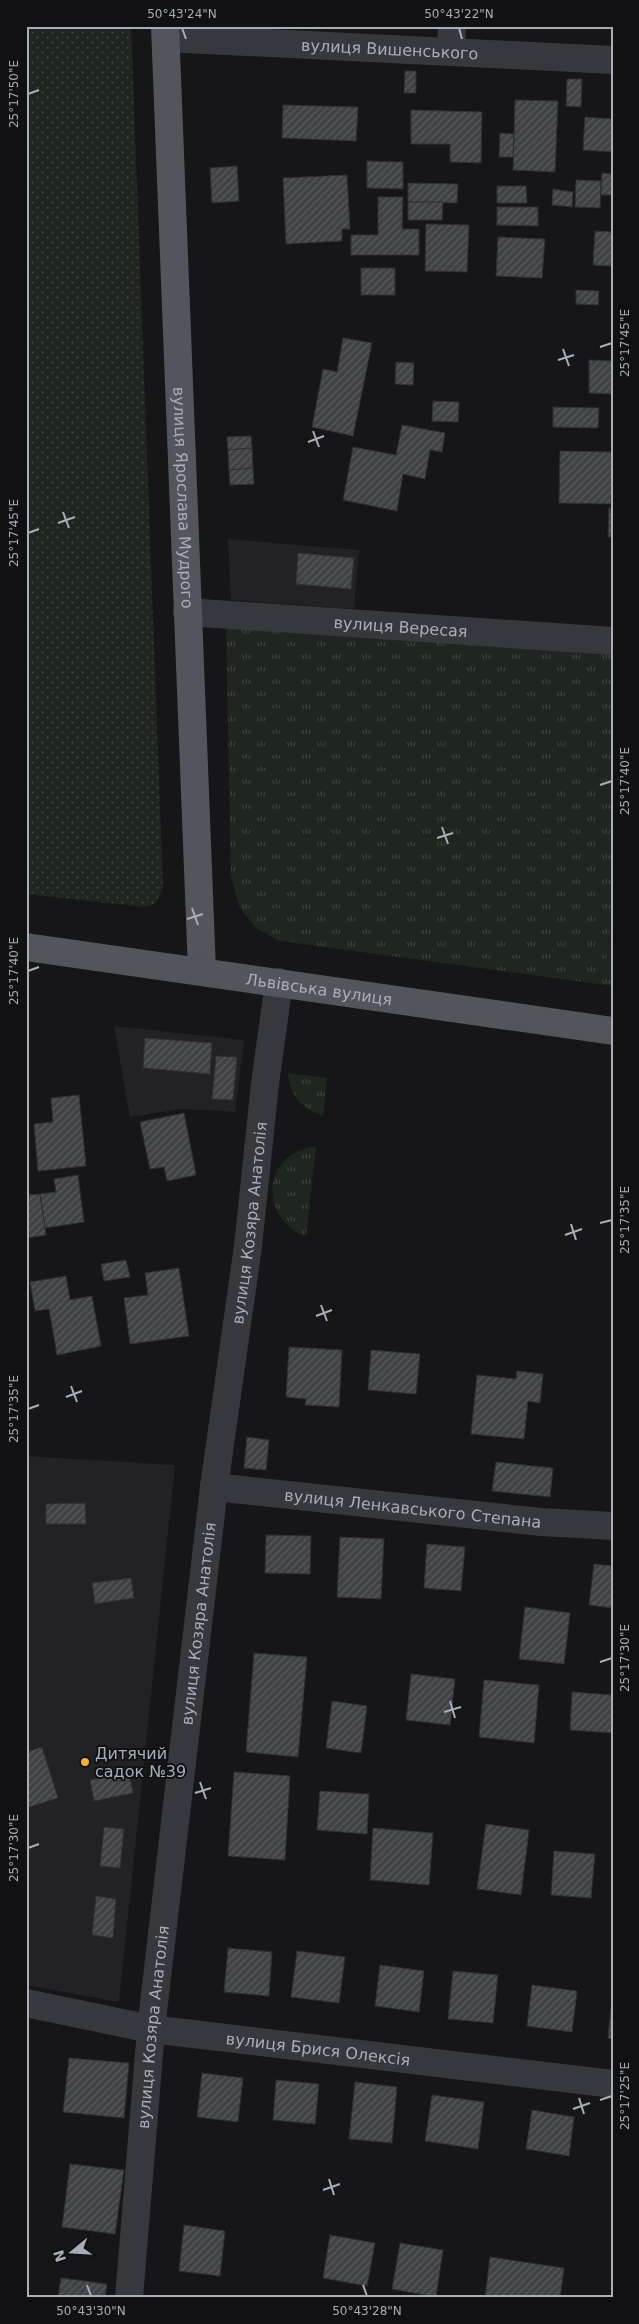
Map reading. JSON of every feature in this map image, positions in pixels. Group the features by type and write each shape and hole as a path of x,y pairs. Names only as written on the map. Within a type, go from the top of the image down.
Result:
{"main road":[{"name":"вулиця Ярослава Мудрого","path":"165,32 202,970"},
{"name":"Львівська вулиця","path":"26,946 613,1031"}],"street":[{"name":"вулиця Вишенського","path":"165,32 452,39 613,60"},
{"name":"вулиця Вересая","path":"187,612 613,641"},
{"name":"вулиця Козяра Анатолія","path":"129,2298 151,2029 214,1487 248,1246 265,1084 279,982"},
{"name":"вулиця Ленкавського Степана","path":"214,1487 541,1522 613,1526"},
{"name":"вулиця Брися Олексія","path":"26,2003 151,2029 613,2084"}],"shaded area":[{"path":"228,539 359,550 354,609 231,600"},
{"path":"613,905 613,962 606,961"},
{"path":"114,1026 244,1040 235,1112 182,1109 130,1117"},
{"name":"Дитячий садок №39","path":"26,1456 175,1465 119,2002 26,1985"}],"green space":[{"path":"26,26 131,26 163,888 156,903 145,907 26,894"},
{"path":"226,626 613,649 613,904 606,961 613,962 613,986 280,941 256,928 239,906 231,876"},
{"path":"288,1073 327,1078 323,1116 308,1109 298,1100 289,1082"},
{"path":"309,1147 316,1147 306,1236 286,1224 274,1204 272,1193 273,1181 277,1170 285,1160 290,1155"}],"building":[{"path":"405,71 416,71 416,93 404,93"},
{"path":"567,79 582,79 581,107 566,106"},
{"path":"515,100 558,101 555,172 513,170"},
{"path":"283,105 358,107 356,141 282,138"},
{"path":"411,110 482,112 481,163 450,162 450,144 411,144"},
{"path":"585,117 613,119 613,152 583,150"},
{"path":"500,133 514,134 513,157 499,157"},
{"path":"367,161 403,162 403,189 367,188"},
{"path":"237,166 239,201 212,203 210,168"},
{"path":"602,173 613,174 613,195 601,195"},
{"path":"347,175 350,229 342,229 342,241 286,244 283,178"},
{"path":"576,180 601,181 600,208 575,207"},
{"path":"408,183 458,184 457,203 408,202"},
{"path":"497,186 526,186 527,203 497,203"},
{"path":"553,189 573,192 572,207 552,205"},
{"path":"378,197 403,197 402,229 419,229 419,255 351,255 351,235 378,235"},
{"path":"408,202 443,202 442,220 408,220"},
{"path":"497,207 538,207 538,226 497,225"},
{"path":"426,224 469,225 467,272 425,271"},
{"path":"595,231 613,232 613,266 593,265"},
{"path":"498,237 545,239 542,278 496,276"},
{"path":"361,268 395,268 395,295 361,295"},
{"path":"576,290 599,291 598,305 576,304"},
{"path":"343,338 372,343 353,436 312,427 323,369 337,372"},
{"path":"589,360 613,361 613,394 589,393"},
{"path":"396,362 414,363 413,385 395,384"},
{"path":"433,401 459,402 458,422 432,421"},
{"path":"553,407 599,408 598,428 553,427"},
{"path":"402,425 445,433 442,452 430,450 425,479 403,474 397,511 343,500 353,447 396,455"},
{"path":"251,436 252,448 228,450 227,437"},
{"path":"252,448 253,468 229,470 228,450"},
{"path":"560,451 613,452 611,504 559,503"},
{"path":"253,468 254,484 230,485 229,470"},
{"path":"609,508 613,508 613,537 608,537"},
{"path":"298,553 354,558 351,589 296,584"},
{"path":"145,1038 212,1043 210,1074 143,1068"},
{"path":"216,1056 237,1057 233,1100 212,1099"},
{"path":"79,1095 86,1166 38,1171 34,1124 53,1122 51,1098"},
{"path":"184,1113 196,1175 167,1181 164,1167 150,1169 140,1122"},
{"path":"78,1175 84,1222 45,1228 40,1194 56,1192 54,1179"},
{"path":"40,1194 46,1235 26,1238 26,1195"},
{"path":"126,1260 130,1277 104,1281 101,1264"},
{"path":"179,1268 189,1336 130,1344 124,1298 148,1295 145,1273"},
{"path":"66,1276 70,1300 92,1296 101,1346 57,1355 49,1309 35,1311 30,1282"},
{"path":"289,1347 342,1350 339,1407 305,1405 306,1399 286,1397"},
{"path":"371,1350 420,1354 416,1394 368,1390"},
{"path":"517,1371 543,1374 540,1403 528,1401 524,1439 471,1434 477,1375 516,1379"},
{"path":"247,1437 269,1440 266,1470 244,1468"},
{"path":"496,1462 553,1468 550,1497 492,1491"},
{"path":"85,1503 86,1524 46,1524 46,1504"},
{"path":"266,1535 311,1536 310,1574 265,1573"},
{"path":"340,1537 384,1539 381,1599 337,1597"},
{"path":"427,1544 465,1547 461,1591 424,1588"},
{"path":"594,1564 613,1566 613,1608 589,1605"},
{"path":"131,1578 134,1598 95,1604 92,1583"},
{"path":"525,1607 570,1613 564,1664 519,1659"},
{"path":"254,1653 307,1657 298,1757 246,1752"},
{"path":"411,1674 455,1679 450,1725 406,1720"},
{"path":"484,1680 539,1685 534,1743 479,1737"},
{"path":"572,1692 613,1695 613,1733 570,1730"},
{"path":"332,1701 367,1706 361,1753 326,1748"},
{"path":"42,1747 58,1798 26,1808 26,1752"},
{"path":"234,1772 290,1776 285,1860 228,1856"},
{"path":"129,1773 133,1793 94,1801 90,1780"},
{"path":"320,1791 369,1794 367,1834 317,1830"},
{"path":"486,1824 529,1830 521,1895 477,1889"},
{"path":"104,1827 124,1829 120,1868 100,1866"},
{"path":"373,1828 433,1833 429,1885 370,1880"},
{"path":"554,1851 595,1854 591,1898 551,1895"},
{"path":"96,1896 116,1899 113,1938 92,1935"},
{"path":"228,1948 272,1952 269,1996 224,1992"},
{"path":"297,1951 345,1957 339,2003 291,1997"},
{"path":"380,1965 424,1971 419,2012 375,2006"},
{"path":"453,1971 498,1975 493,2023 448,2019"},
{"path":"532,1985 577,1991 572,2032 527,2026"},
{"path":"613,1998 613,2039 608,2038"},
{"path":"69,2058 129,2063 124,2118 63,2112"},
{"path":"202,2073 243,2078 238,2122 197,2117"},
{"path":"276,2080 319,2084 315,2124 273,2120"},
{"path":"355,2082 397,2087 392,2143 349,2139"},
{"path":"432,2095 484,2102 478,2149 425,2141"},
{"path":"532,2110 574,2117 569,2156 526,2149"},
{"path":"70,2164 124,2170 115,2234 62,2227"},
{"path":"184,2225 225,2231 220,2276 179,2271"},
{"path":"330,2235 375,2243 367,2286 323,2278"},
{"path":"400,2243 443,2250 436,2297 392,2289"},
{"path":"490,2257 564,2268 560,2298 485,2298"},
{"path":"61,2278 107,2284 105,2298 58,2298"}],"place":[{"name":"Дитячий садок №39","path":"85,1762"}]}
